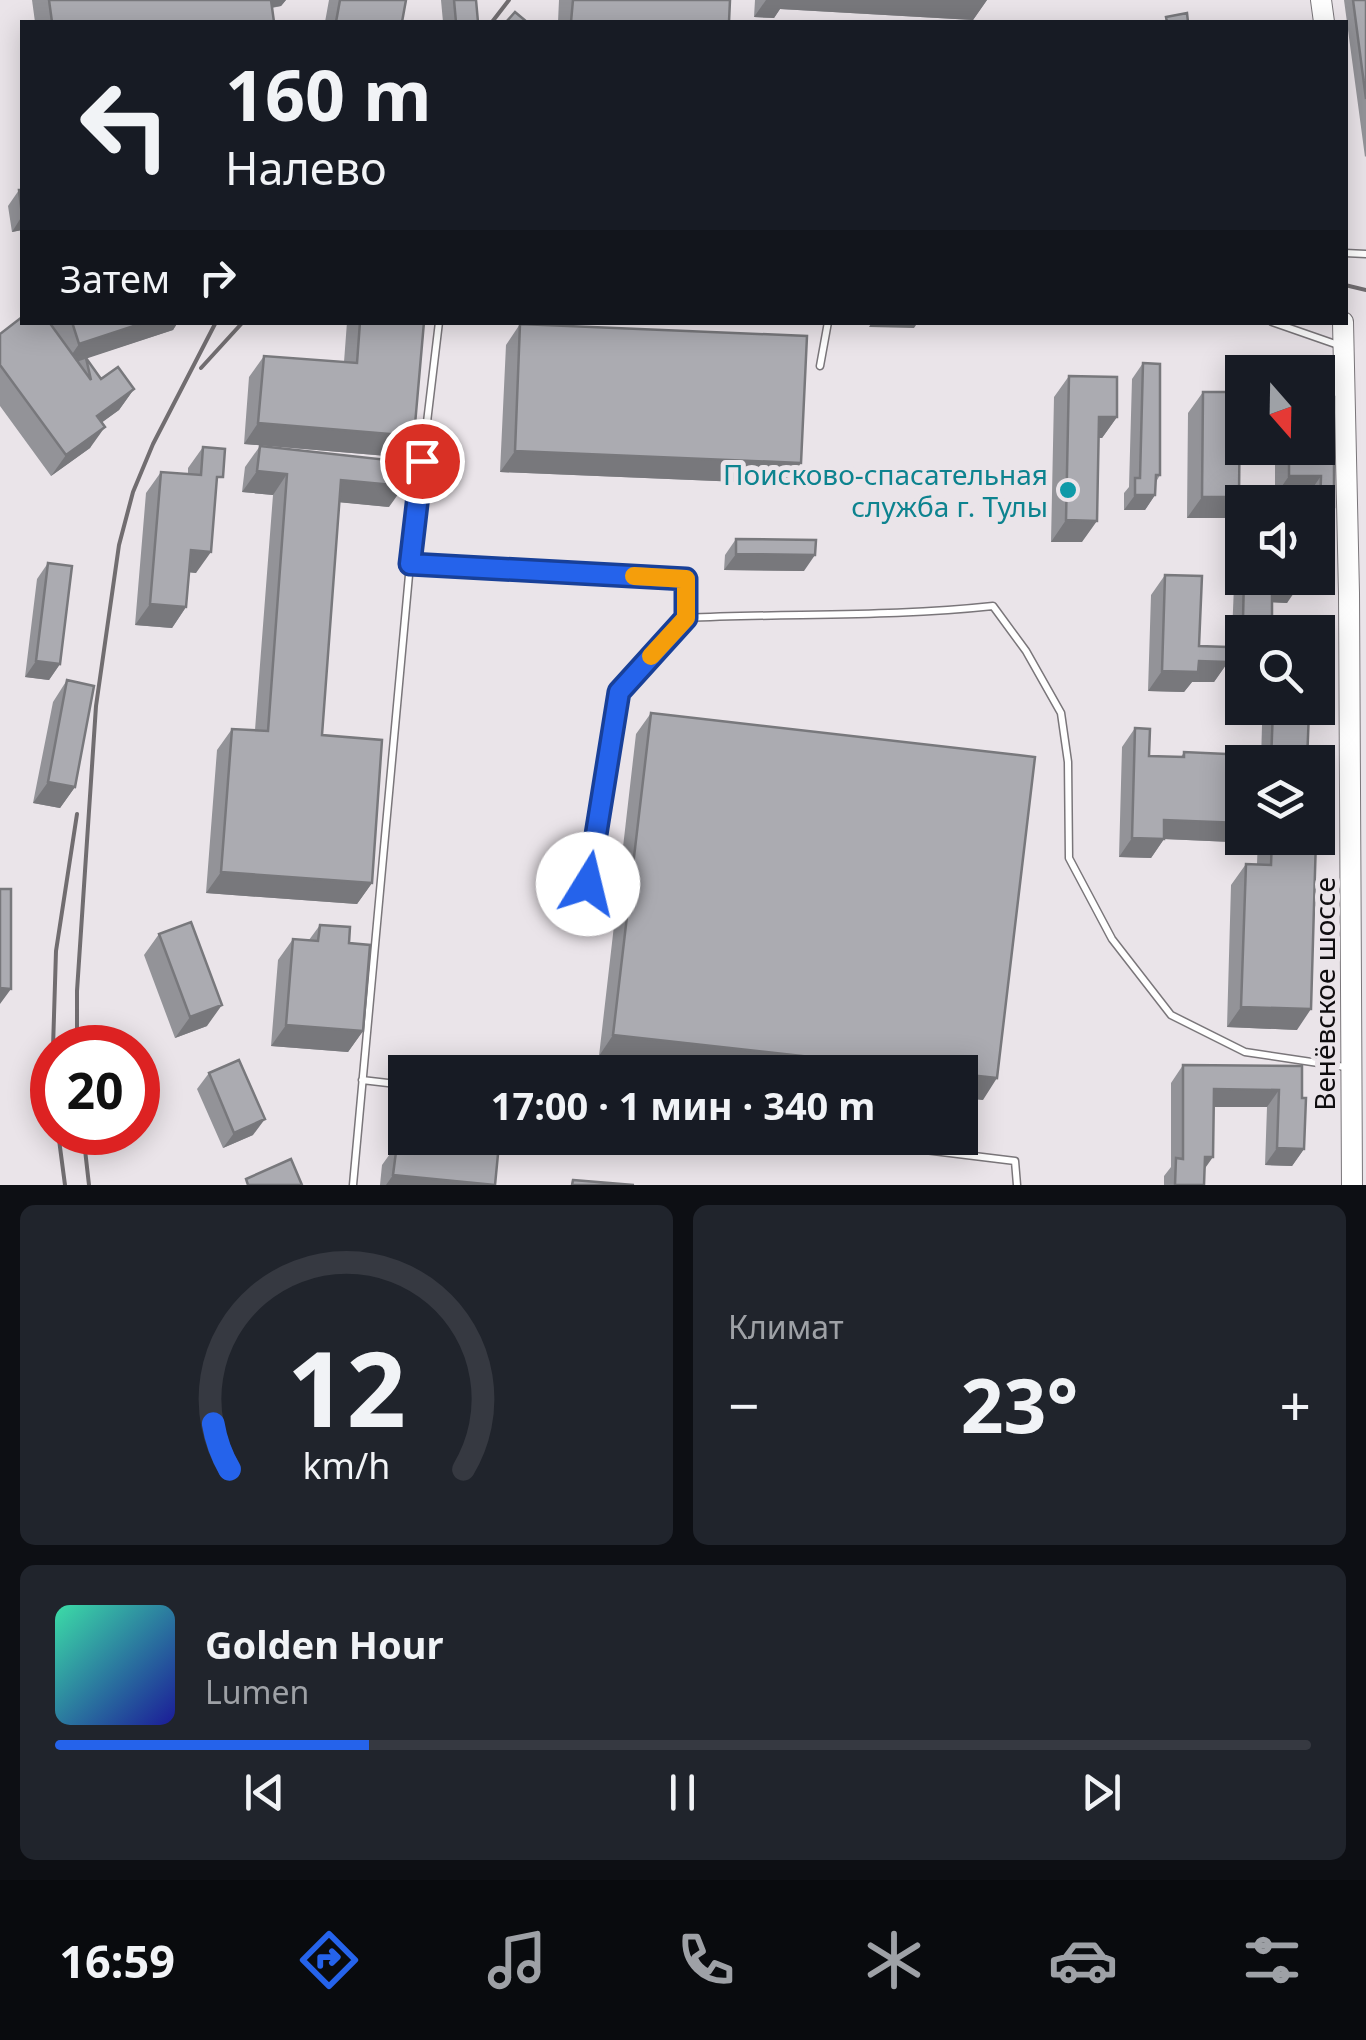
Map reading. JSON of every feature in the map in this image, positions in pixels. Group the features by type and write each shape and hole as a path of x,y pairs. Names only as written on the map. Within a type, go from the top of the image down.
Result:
{"main road":[{"name":"Венёвское шоссе","path":"1342,325 1358,594 1352,1185"}],"lane":[{"path":"353,1185 410,564 439,325"},
{"path":"820,366 827,325"},
{"path":"1281,325 1343,346"},
{"path":"410,564 686,579 686,618 619,692 582,923"},
{"path":"686,618 786,613 918,614 993,606 1026,651 1061,713 1068,762 1069,858 1112,939 1171,1015 1245,1052 1352,1068"},
{"path":"362,1080 388,1084"},
{"path":"966,1155 1015,1161 1017,1185"}],"building":[{"path":"49,0 271,0 274,20 52,20"},
{"path":"340,0 406,0 402,20 336,20"},
{"path":"454,0 476,0 478,20 456,20"},
{"path":"573,0 730,0 729,20 571,20"},
{"path":"1353,0 1366,0 1366,99"},
{"path":"515,12 525,20 508,20"},
{"path":"1187,13 1188,20 1167,20 1166,17"},
{"path":"20,319 20,325 51,325 91,380 86,358 101,379 118,367 134,389 97,416 105,427 66,455 0,365 0,334"},
{"path":"73,325 137,325 79,344"},
{"path":"360,325 424,325 414,436 258,423 264,356 357,363"},
{"path":"520,325 807,336 801,463 515,451"},
{"path":"1143,363 1160,364 1160,475 1156,475 1155,495 1135,495 1135,478 1140,478"},
{"path":"1069,376 1117,377 1117,417 1099,417 1097,521 1066,520"},
{"path":"1203,392 1225,392 1225,465 1239,465 1239,485 1225,485 1225,497 1202,497"},
{"path":"260,446 406,462 404,486 341,480 322,735 382,740 372,883 221,872 232,729 268,731 287,474 257,471"},
{"path":"203,447 225,449 223,477 217,477 211,552 191,550 186,607 150,604 161,472 201,475"},
{"path":"1289,465 1334,465 1334,485 1321,485 1321,476 1289,476"},
{"path":"736,539 816,540 815,555 736,554"},
{"path":"48,563 72,566 60,664 36,661"},
{"path":"1165,575 1202,576 1199,646 1225,647 1225,662 1199,661 1198,672 1162,671"},
{"path":"1244,595 1272,595 1272,615 1243,615"},
{"path":"67,680 94,686 75,787 48,782"},
{"path":"651,713 1035,757 997,1078 978,1076 978,1055 792,1055 613,1035"},
{"path":"1272,725 1308,725 1308,745 1272,745"},
{"path":"1135,728 1150,729 1149,756 1184,757 1184,752 1225,754 1225,822 1164,820 1164,839 1132,838"},
{"path":"1271,855 1316,855 1311,1009 1241,1007 1246,864 1271,865"},
{"path":"0,889 11,889 11,989 0,988"},
{"path":"191,922 222,1005 190,1017 159,934"},
{"path":"320,925 350,927 349,943 370,945 363,1031 286,1025 293,939 318,941"},
{"path":"239,1060 265,1119 234,1133 209,1073"},
{"path":"1183,1065 1302,1066 1302,1098 1306,1098 1304,1149 1277,1148 1279,1090 1214,1089 1213,1157 1205,1157 1204,1185 1175,1185 1176,1158 1183,1159"},
{"path":"396,1155 498,1155 495,1185 393,1175"},
{"path":"291,1159 302,1185 248,1185 246,1179"},
{"path":"573,1180 634,1185 572,1185"}],"railway":[{"path":"494,20 509,0"},
{"path":"1348,286 1366,290"},
{"path":"77,1025 96,706 119,545 133,492 153,444 214,325"},
{"path":"201,368 240,325"},
{"path":"54,1025 56,951 77,814"},
{"path":"61,1155 65,1185"},
{"path":"86,1155 89,1185"}],"slow traffic":[{"path":"634,576 686,579 686,618 651,656"}],"place":[{"name":"Поисково-спасательная служба г. Тулы","path":"1068,490"}],"route":[{"path":"422,461 410,564 686,579 686,618 619,692 588,884"}]}
